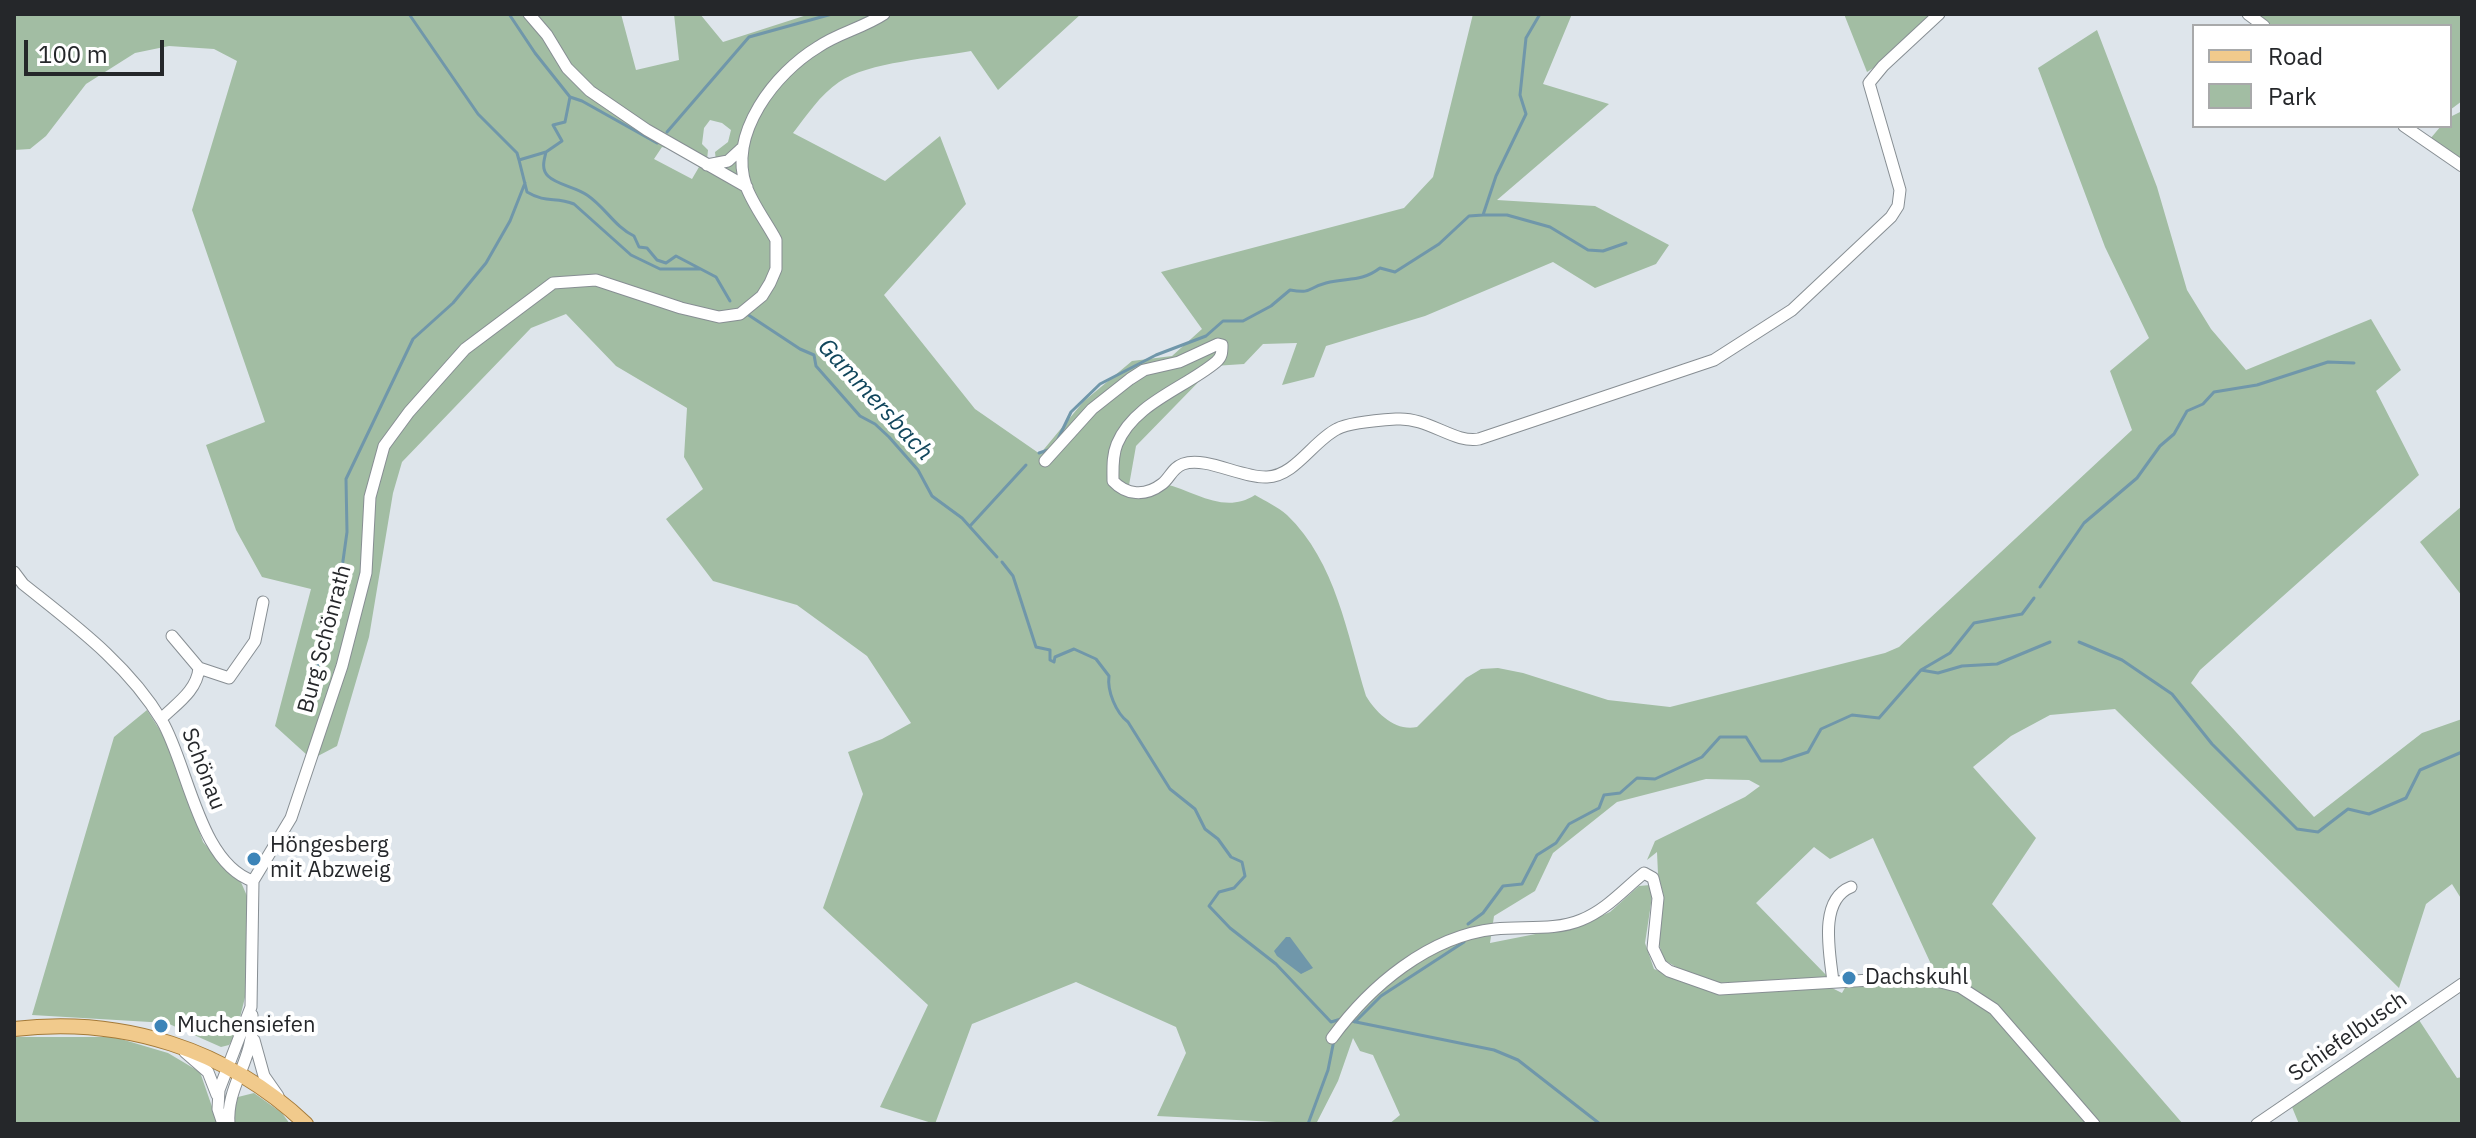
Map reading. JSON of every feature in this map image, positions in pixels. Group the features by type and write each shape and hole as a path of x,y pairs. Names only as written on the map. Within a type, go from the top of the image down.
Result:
{"main road":[{"path":"14,1029 53,1025 115,1029 172,1042 234,1070 281,1100 306,1124"}],"street":[{"path":"529,14 581,84 647,130 747,187"},
{"path":"707,165 728,161 741,149 755,115 776,84 798,60 820,45 869,24 884,14"},
{"path":"1045,461 1092,409 1130,379 1144,370 1179,362 1218,344 1222,345 1222,353 1217,361 1163,397 1127,427 1117,444 1113,460 1113,481 1122,491 1140,494 1163,484 1176,466 1190,461 1232,472 1269,477 1294,466 1327,435 1346,425 1409,419 1426,422 1463,439 1479,439 1696,368 1728,352 1806,298 1891,217 1898,206 1900,190 1869,83 1939,14"},
{"path":"2407,128 2462,166"},
{"name":"Burg Schönrath","path":"253,881 291,818 342,666 366,573 370,497 384,446 409,412 465,349 553,283 596,280 719,317 740,314 762,296 776,269 776,240 747,187 741,149"},
{"name":"Schönau","path":"14,572 23,584 112,658 161,719 178,753 209,839 224,859 246,879 253,881"},
{"path":"172,636 199,668 229,678 255,641 263,602"},
{"path":"161,719 191,690 198,678 199,668"},
{"path":"1332,1038 1350,1014 1395,973 1426,952 1461,934 1579,921 1607,906 1644,873 1653,878 1658,898 1653,948 1661,965 1669,971 1720,989 1921,977 1960,987 1994,1009 2094,1124"},
{"path":"253,881 253,1027 259,1066 281,1100"},
{"path":"1833,982 1826,924 1844,889 1851,887"},
{"name":"Schiefelbusch","path":"2257,1124 2462,984"},
{"path":"226,1124 234,1070 251,1007"},
{"path":"218,1099 251,1045 253,1027"},
{"path":"172,1042 208,1072 226,1124"}],"green space":[{"path":"14,14 621,14 636,70 679,60 674,14 700,14 723,42 810,14 1081,14 998,90 971,51 884,65 851,75 832,87 793,133 885,181 940,136 966,204 884,295 975,409 1040,454 1083,402 1132,361 1172,356 1202,329 1161,272 1404,208 1433,177 1473,14 1572,14 1543,84 1609,104 1497,200 1595,206 1669,245 1656,264 1595,288 1553,262 1425,316 1326,346 1314,377 1282,385 1297,343 1263,344 1244,364 1214,366 1136,446 1128,491 1165,484 1210,500 1232,503 1255,495 1287,515 1304,534 1329,577 1366,696 1387,720 1409,728 1417,727 1466,678 1481,669 1498,668 1523,673 1608,700 1670,707 1885,653 1899,647 2132,430 2110,371 2149,338 2105,247 2038,68 2097,30 2157,187 2187,290 2211,329 2246,370 2371,319 2401,370 2376,391 2419,475 2200,670 2191,683 2314,817 2422,733 2462,719 2462,900 2452,884 2426,904 2399,988 2115,709 2050,715 2011,736 1973,767 2036,838 1992,904 2183,1124 2098,1122 1996,1004 1962,982 1936,975 1873,838 1830,859 1814,847 1756,903 1828,977 1720,983 1664,960 1658,941 1664,897 1657,852 1647,860 1655,841 1745,797 1760,786 1749,780 1706,779 1617,802 1553,853 1535,891 1494,916 1490,943 1581,925 1610,912 1639,886 1650,885 1652,897 1645,943 1654,969 1718,994 1830,987 1842,993 1846,986 1921,982 1957,991 1991,1012 2087,1124 1389,1124 1400,1115 1373,1055 1360,1051 1353,1038 1338,1081 1316,1124 1157,1116 1186,1053 1176,1027 1076,982 972,1024 935,1124 880,1107 928,1005 823,908 863,794 848,752 882,739 911,723 867,656 797,605 713,581 666,519 703,489 684,457 687,408 616,366 566,314 531,328 402,462 393,493 369,637 337,746 316,757 307,755 275,726 311,589 262,577 236,530 206,445 265,422 192,210 237,61 214,49 169,46 135,53 86,84 46,136 30,149 14,150","holes":["710,120 722,123 731,130 728,142 715,152 716,161 707,160 708,150 702,144 704,128","667,145 699,167 692,179 654,159"]},
{"path":"1844,14 1933,14 1881,63 1867,72"},
{"path":"2256,14 2462,14 2462,101 2452,108 2452,24 2269,24"},
{"path":"2462,111 2462,161 2430,139 2439,128 2452,128 2452,116"},
{"path":"2462,506 2462,596 2420,542"},
{"path":"147,710 170,746 203,842 240,880 247,896 247,989 236,1034 229,1045 221,1047 167,1023 32,1015 114,737"},
{"path":"2419,1020 2457,1078 2462,1077 2462,1124 2299,1124 2292,1107"},
{"path":"14,1037 114,1037 168,1053 200,1072 218,1124 14,1124"},
{"path":"254,1093 282,1113 290,1124 235,1124 233,1116 238,1097"}],"water":[{"path":"1286,937 1290,937 1313,968 1301,974 1277,956 1274,951"}],"waterway":[{"path":"409,14 478,114 517,153 519,160"},
{"name":"Gammersbach","path":"509,14 570,97 565,122 553,125 562,141 546,152 546,173 556,182 583,192 634,236 639,247 647,248 657,260 666,263 676,256 716,277 730,301"},
{"path":"667,132 749,37 832,14"},
{"path":"1058,439 1071,412 1100,384 1156,355 1206,336 1223,321 1243,321 1271,306 1290,290 1306,291 1326,283 1360,278 1380,268 1395,272 1439,244 1469,216 1483,215 1496,176 1526,114 1520,95 1526,38 1540,14"},
{"path":"570,97 657,143"},
{"path":"546,152 519,160 527,192 540,198 574,204 631,255 660,269 700,269"},
{"path":"304,701 318,665 323,622 337,604 347,532 346,479 413,339 453,303 486,263 510,221 525,183"},
{"path":"1483,215 1507,215 1550,227 1588,250 1603,251 1626,243"},
{"name":"Gammersbach","path":"747,314 814,355 816,366 860,416 889,437 918,470 932,496 962,518 997,557"},
{"path":"2040,587 2084,523 2137,478 2160,446 2174,434 2187,411 2203,404 2214,392 2257,385 2328,362 2354,363"},
{"path":"1039,453 1048,450"},
{"path":"970,526 1026,465"},
{"name":"Gammersbach","path":"1002,562 1013,576 1036,647 1050,650 1050,660 1054,662 1055,657 1074,649 1096,659 1109,676 1109,688 1116,707 1170,789 1195,809 1205,829 1218,839 1231,857 1242,862 1245,876 1234,888 1219,892 1209,906 1230,928 1276,964 1331,1022 1341,1019"},
{"path":"1921,670 1950,653 1974,623 2022,614 2034,598"},
{"path":"1468,924 1483,913 1503,886 1522,884 1537,855 1556,843 1569,824 1599,808 1604,795 1620,793 1637,778 1655,779 1702,757 1720,737 1746,737 1761,761 1781,761 1808,752 1821,729 1852,715 1879,718 1921,670 1938,673 1962,666 1997,664 2050,642"},
{"path":"2079,642 2122,660 2172,694 2212,744 2297,829 2318,832 2348,809 2369,814 2406,798 2420,770 2462,752"},
{"path":"1355,1022 1381,996 1464,942"},
{"name":"Gammersbach","path":"1351,1021 1494,1050 1518,1060 1600,1124"},
{"path":"1308,1124 1328,1070 1334,1040"}],"place":[{"name":"Höngesberg mit Abzweig","path":"254,859"},
{"name":"Dachskuhl","path":"1849,978"},
{"name":"Muchensiefen","path":"161,1026"}]}
